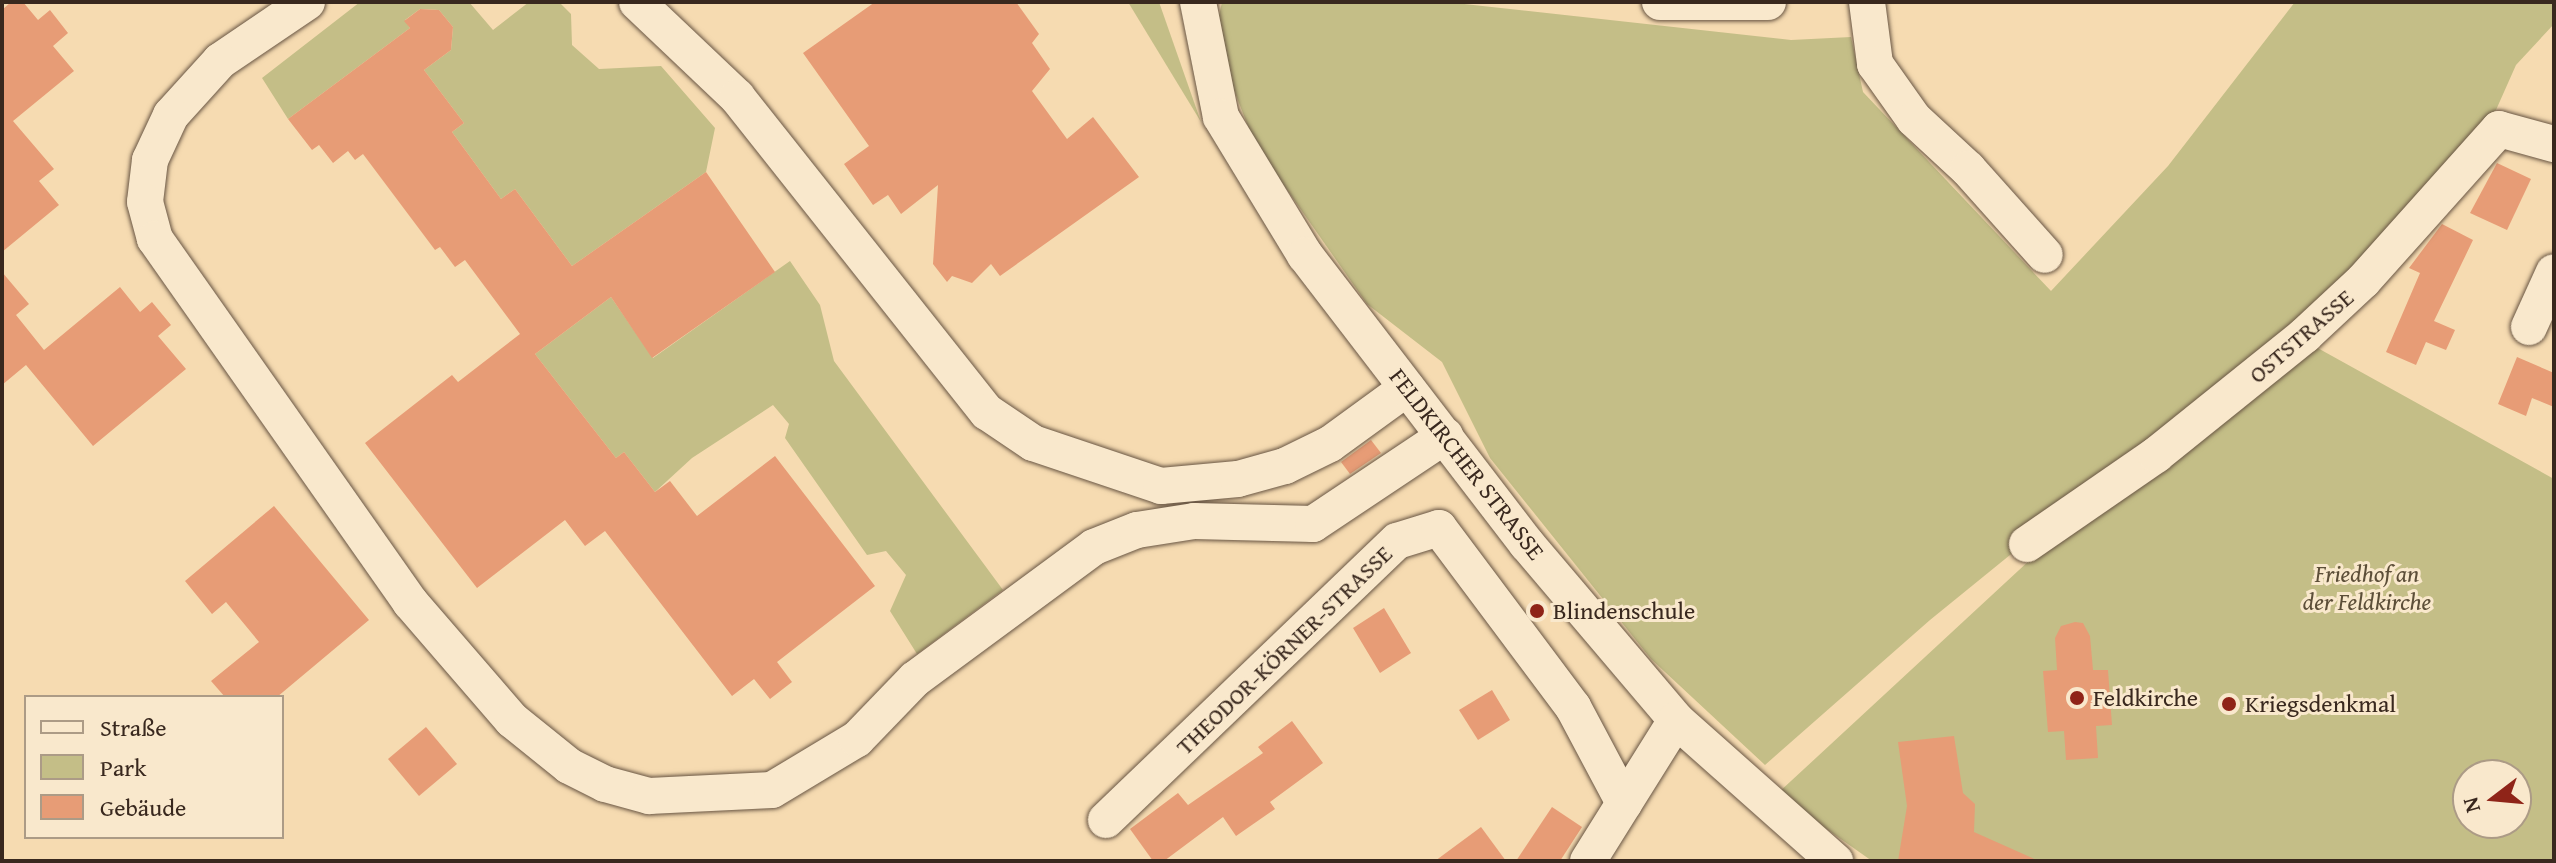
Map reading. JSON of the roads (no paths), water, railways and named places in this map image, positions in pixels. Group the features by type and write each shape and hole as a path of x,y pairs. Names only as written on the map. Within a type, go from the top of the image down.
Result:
{"street":[{"path":"307,2 220,61 171,115 150,160 145,202 155,239 410,602 512,720 569,766 605,784 649,796 772,790 857,739 915,679 1094,547 1137,530 1194,521 1313,524 1445,436"},
{"path":"637,2 737,97 987,412 1033,443 1129,478 1161,486 1194,485 1285,466 1330,444 1407,388"},
{"name":"FELDKIRCHER STRASSE","path":"1198,2 1221,117 1305,255 1527,544 1676,720 1798,848 1835,861"},
{"path":"1660,2 1768,2"},
{"path":"1867,2 1875,64 1914,119 1968,169 2045,255"},
{"name":"OSTSTRASSE","path":"2027,544 2156,455 2305,335 2363,281 2499,129 2554,144"},
{"path":"2529,327 2554,272"},
{"path":"1369,415 1404,463"},
{"name":"THEODOR-KÖRNER-STRASSE","path":"1106,820 1397,541 1439,528 1573,707 1624,803"},
{"path":"1588,861 1676,720"}],"place":[{"name":"Blindenschule","path":"1537,611"},
{"name":"Feldkirche","path":"2077,698"},
{"name":"Kriegsdenkmal","path":"2229,704"}],"park label":[{"name":"Friedhof an der Feldkirche","path":"2367,588"}]}
